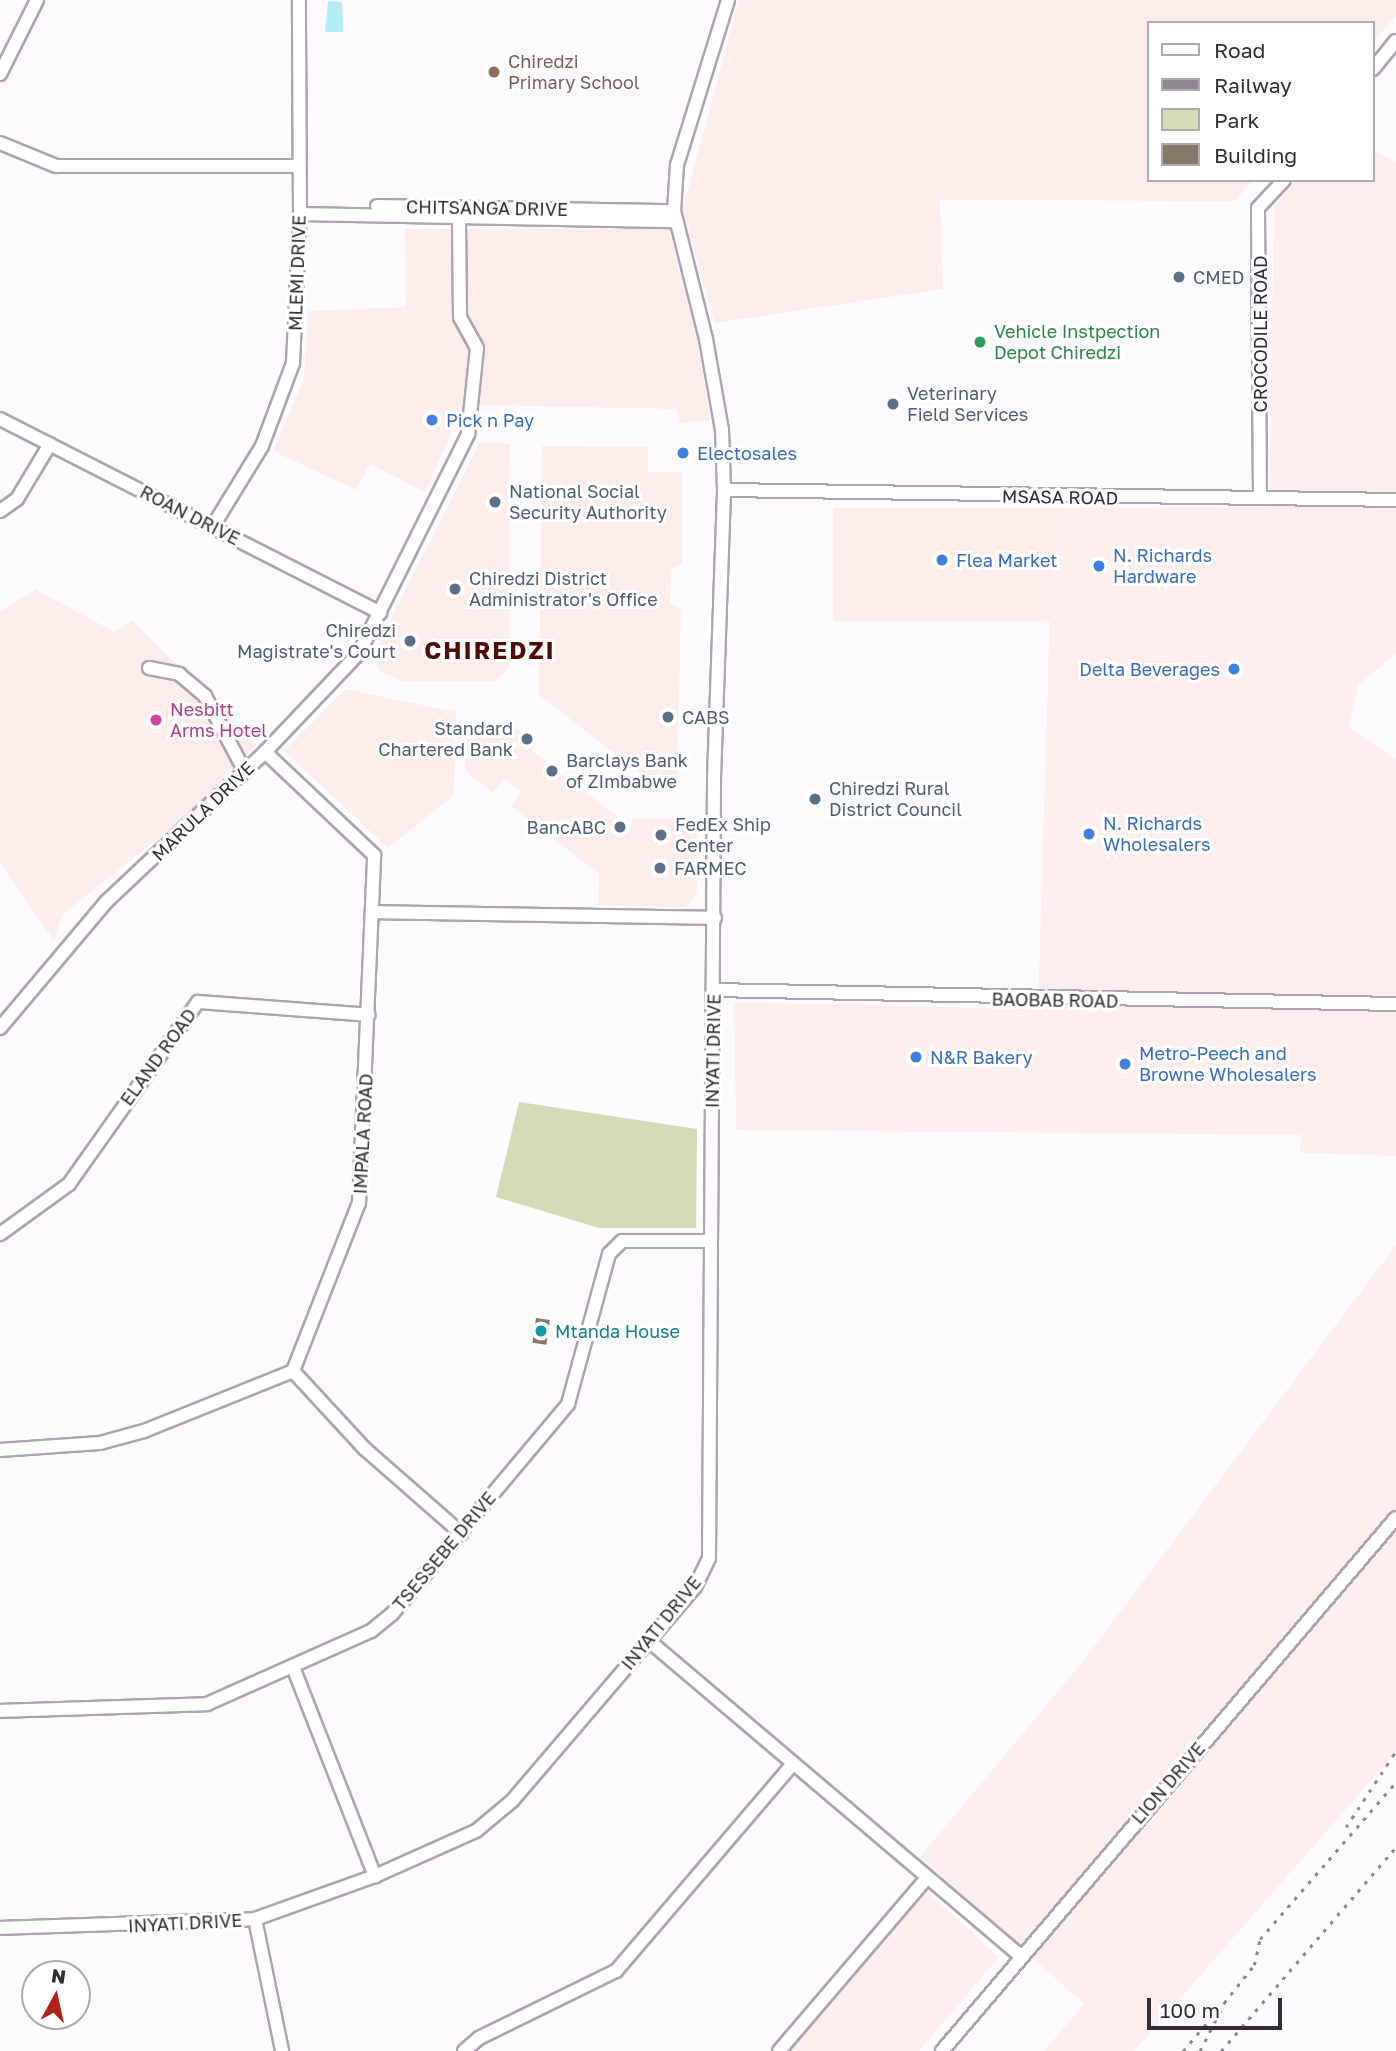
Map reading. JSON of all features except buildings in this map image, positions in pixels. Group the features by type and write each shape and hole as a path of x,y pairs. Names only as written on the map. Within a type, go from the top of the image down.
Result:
{"street":[{"path":"0,74 37,0"},
{"name":"MLEMI DRIVE","path":"213,526 262,446 293,363 300,209 299,0"},
{"name":"INYATI DRIVE","path":"0,1928 255,1920 375,1876 476,1830 503,1809 695,1587 712,1545 709,1241 716,740 724,490 722,430 706,339 675,216 677,165 728,0"},
{"path":"1375,67 1396,41"},
{"path":"0,143 56,166 299,166"},
{"name":"CROCODILE ROAD","path":"1259,498 1258,208 1282,182"},
{"path":"300,209 459,217 675,216"},
{"name":"CHITSANGA DRIVE","path":"300,209 675,216"},
{"name":"MARULA DRIVE","path":"0,1028 106,902 245,772 342,674 380,613 468,434 477,348 460,317 459,217"},
{"name":"ROAN DRIVE","path":"0,419 380,613"},
{"path":"0,511 17,499 50,444"},
{"name":"MSASA ROAD","path":"724,490 1396,500"},
{"path":"149,668 179,674 205,696 245,772"},
{"name":"IMPALA ROAD","path":"265,752 371,850 373,912 359,1203 293,1371"},
{"path":"373,912 715,918"},
{"name":"BAOBAB ROAD","path":"714,990 1396,1004"},
{"name":"ELAND ROAD","path":"0,1234 69,1184 198,1002 369,1015"},
{"name":"TSESSEBE DRIVE","path":"0,1712 189,1707 231,1696 371,1630 392,1614 569,1404 609,1254 622,1241 709,1241"},
{"path":"0,1450 100,1443 144,1431 293,1371 365,1449 461,1533"},
{"name":"LION DRIVE","path":"942,2051 1020,1956 1396,1518"},
{"path":"648,1640 1020,1956"},
{"path":"293,1667 375,1876"},
{"path":"464,2051 468,2044 617,1972 793,1764"},
{"path":"779,2051 927,1878"},
{"path":"255,1920 282,2051"}],"shaded area":[{"path":"739,0 1396,0 1396,16 1375,40 1375,21 1148,21 1148,182 1251,182 1235,201 940,200 943,289 715,323 683,209"},
{"path":"1375,150 1396,162 1396,654 1358,685 1349,728 1396,759 1396,1156 1300,1153 1301,1135 736,1130 734,1002 1038,1009 1053,508 1269,507 1274,207 1294,182 1375,182"},
{"path":"405,229 669,229 696,333 710,420 679,423 677,409 464,405 425,492 370,464 356,490 273,451 304,379 308,311 406,307"},
{"path":"480,442 510,444 509,669 495,681 402,681 379,671 373,655"},
{"path":"542,446 648,447 648,472 682,472 682,564 671,570 670,603 681,609 677,784 654,784 539,695"},
{"name":"Flea Market","path":"833,508 1053,508 1053,621 833,621"},
{"path":"36,590 115,632 132,620 256,745 196,808 62,915 54,941 0,863 0,611"},
{"path":"345,689 456,712 454,795 388,848 284,751"},
{"path":"478,721 511,724 537,743 532,751 631,827 632,819 685,818 697,834 697,893 686,907 598,905 599,874 511,806 521,792 504,779 493,793 465,771 466,732"},
{"path":"1396,1245 1396,1752 1134,2051 1044,2051 1084,2004 920,1857 1084,1660"},
{"path":"924,1889 999,1957 919,2051 787,2051"}],"green space":[{"path":"519,1102 697,1129 696,1228 599,1228 496,1197"}],"water":[{"path":"328,1 342,2 343,32 325,32"}],"railway":[{"path":"1346,1827 1396,1751"},
{"path":"1200,2051 1224,2003 1254,1965 1260,1939 1396,1782"},
{"path":"1221,2051 1396,1847"},
{"path":"1183,2051 1210,2019"}],"place":[{"name":"Chiredzi Primary School","path":"494,72"},
{"name":"CMED","path":"1179,277"},
{"name":"Vehicle Instpection Depot Chiredzi","path":"980,342"},
{"name":"Veterinary Field Services","path":"893,404"},
{"name":"Pick n Pay","path":"432,420"},
{"name":"Electosales","path":"683,453"},
{"name":"National Social Security Authority","path":"495,502"},
{"name":"Flea Market","path":"942,560"},
{"name":"N. Richards Hardware","path":"1099,566"},
{"name":"Chiredzi District Administrator's Office","path":"455,589"},
{"name":"Chiredzi Magistrate's Court","path":"410,641"},
{"name":"Delta Beverages","path":"1234,669"},
{"name":"CABS","path":"668,717"},
{"name":"Nesbitt Arms Hotel","path":"156,720"},
{"name":"Standard Chartered Bank","path":"527,739"},
{"name":"Barclays Bank of ZImbabwe","path":"552,771"},
{"name":"Chiredzi Rural District Council","path":"815,799"},
{"name":"BancABC","path":"620,827"},
{"name":"N. Richards Wholesalers","path":"1089,834"},
{"name":"FedEx Ship Center","path":"661,835"},
{"name":"FARMEC","path":"660,868"},
{"name":"N&R Bakery","path":"916,1057"},
{"name":"Metro-Peech and Browne Wholesalers","path":"1125,1064"},
{"name":"Mtanda House","path":"541,1331"}],"district":[{"name":"CHIREDZI","path":"490,650"}]}
